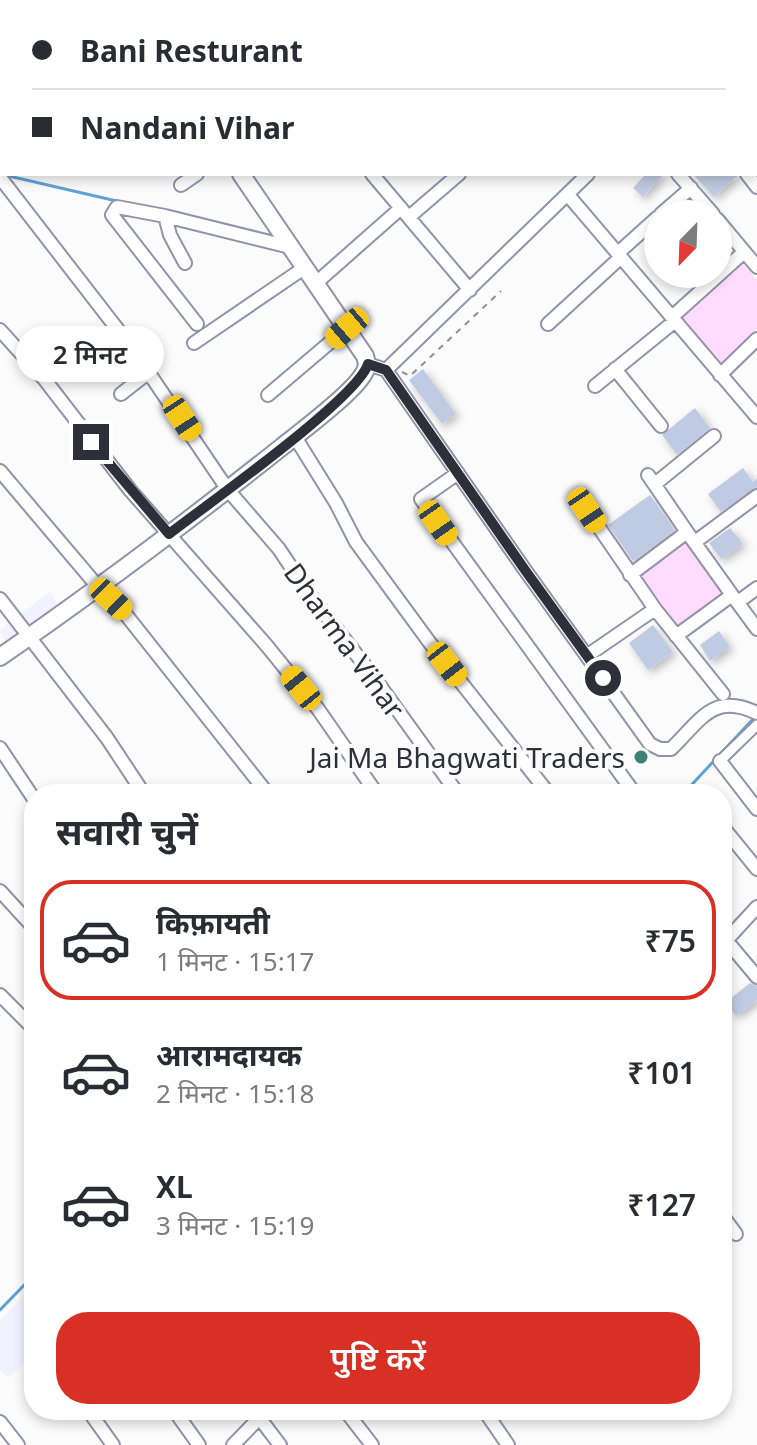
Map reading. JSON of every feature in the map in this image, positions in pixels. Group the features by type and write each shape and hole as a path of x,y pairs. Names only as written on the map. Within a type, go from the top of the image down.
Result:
{"street":[{"path":"181,185 194,176"},
{"path":"242,176 347,328 368,364 388,368 525,570 650,744 660,749 671,749 711,710 725,703 742,705 755,712"},
{"path":"374,176 470,290"},
{"path":"316,283 405,212 456,176"},
{"path":"388,368 586,176"},
{"path":"680,176 701,200"},
{"name":"Dharma Vihar","path":"2,180 132,348 228,490 279,549 451,784"},
{"path":"678,200 691,188"},
{"path":"568,195 757,417"},
{"path":"197,324 112,215 117,207 290,247"},
{"path":"165,216 170,235 185,263"},
{"path":"548,324 644,231"},
{"path":"732,237 757,267"},
{"path":"595,386 674,319 744,252"},
{"path":"194,343 304,268"},
{"path":"268,395 347,328"},
{"path":"0,330 45,380 91,442 267,646 318,709 370,784"},
{"path":"720,375 757,339"},
{"path":"93,371 132,348"},
{"path":"0,657 99,588 295,437 359,381 368,364"},
{"path":"615,369 661,426"},
{"path":"121,394 149,372"},
{"path":"714,436 652,479 757,629"},
{"path":"295,437 356,542 430,643 541,784"},
{"path":"0,471 99,588 123,611 260,784"},
{"path":"458,473 421,499 628,784"},
{"path":"630,575 757,496"},
{"path":"587,510 655,609 723,694"},
{"path":"676,636 735,598 757,588"},
{"path":"0,599 107,738 137,784"},
{"path":"588,655 655,609"},
{"path":"757,725 720,761 757,809"},
{"path":"0,748 24,784"},
{"path":"732,838 757,869"},
{"path":"0,891 24,917"},
{"path":"732,930 757,907"},
{"path":"732,946 757,977"},
{"path":"0,995 24,1019"},
{"path":"732,1229 736,1234"},
{"path":"95,1420 113,1445"},
{"path":"181,1420 199,1445"},
{"path":"233,1445 253,1420"},
{"path":"265,1420 280,1445"},
{"path":"353,1420 372,1445"},
{"path":"491,1420 508,1445"},
{"path":"0,1422 18,1445"}],"path":[{"path":"388,368 410,376 501,291"}],"shaded area":[{"path":"742,263 757,280 757,329 720,364 682,319 715,288 732,288 732,272"},
{"path":"686,542 724,593 677,626 640,577"},
{"path":"50,592 58,605 6,644 0,630"},
{"path":"24,1294 24,1365 8,1377 0,1370 0,1321"}],"building":[{"path":"644,176 662,176 643,197 633,188"},
{"path":"695,176 737,176 714,197"},
{"path":"423,369 456,414 442,424 409,380"},
{"path":"695,408 710,428 677,455 662,435"},
{"path":"743,468 753,482 757,478 757,487 721,512 708,494"},
{"path":"650,495 675,530 633,561 608,525"},
{"path":"730,528 743,544 721,559 709,543"},
{"path":"653,625 673,652 648,670 629,643"},
{"path":"719,631 730,647 710,661 700,645"},
{"path":"750,983 757,986 757,1000 736,1016 732,1011 732,997"}],"waterway":[{"path":"9,176 121,202"},
{"path":"692,784 754,718"},
{"path":"0,1310 24,1285"}],"place":[{"name":"Jai Ma Bhagwati Traders","path":"641,757"}],"route":[{"path":"91,442 169,534 309,425 359,381 368,364 386,370 603,678"}]}
